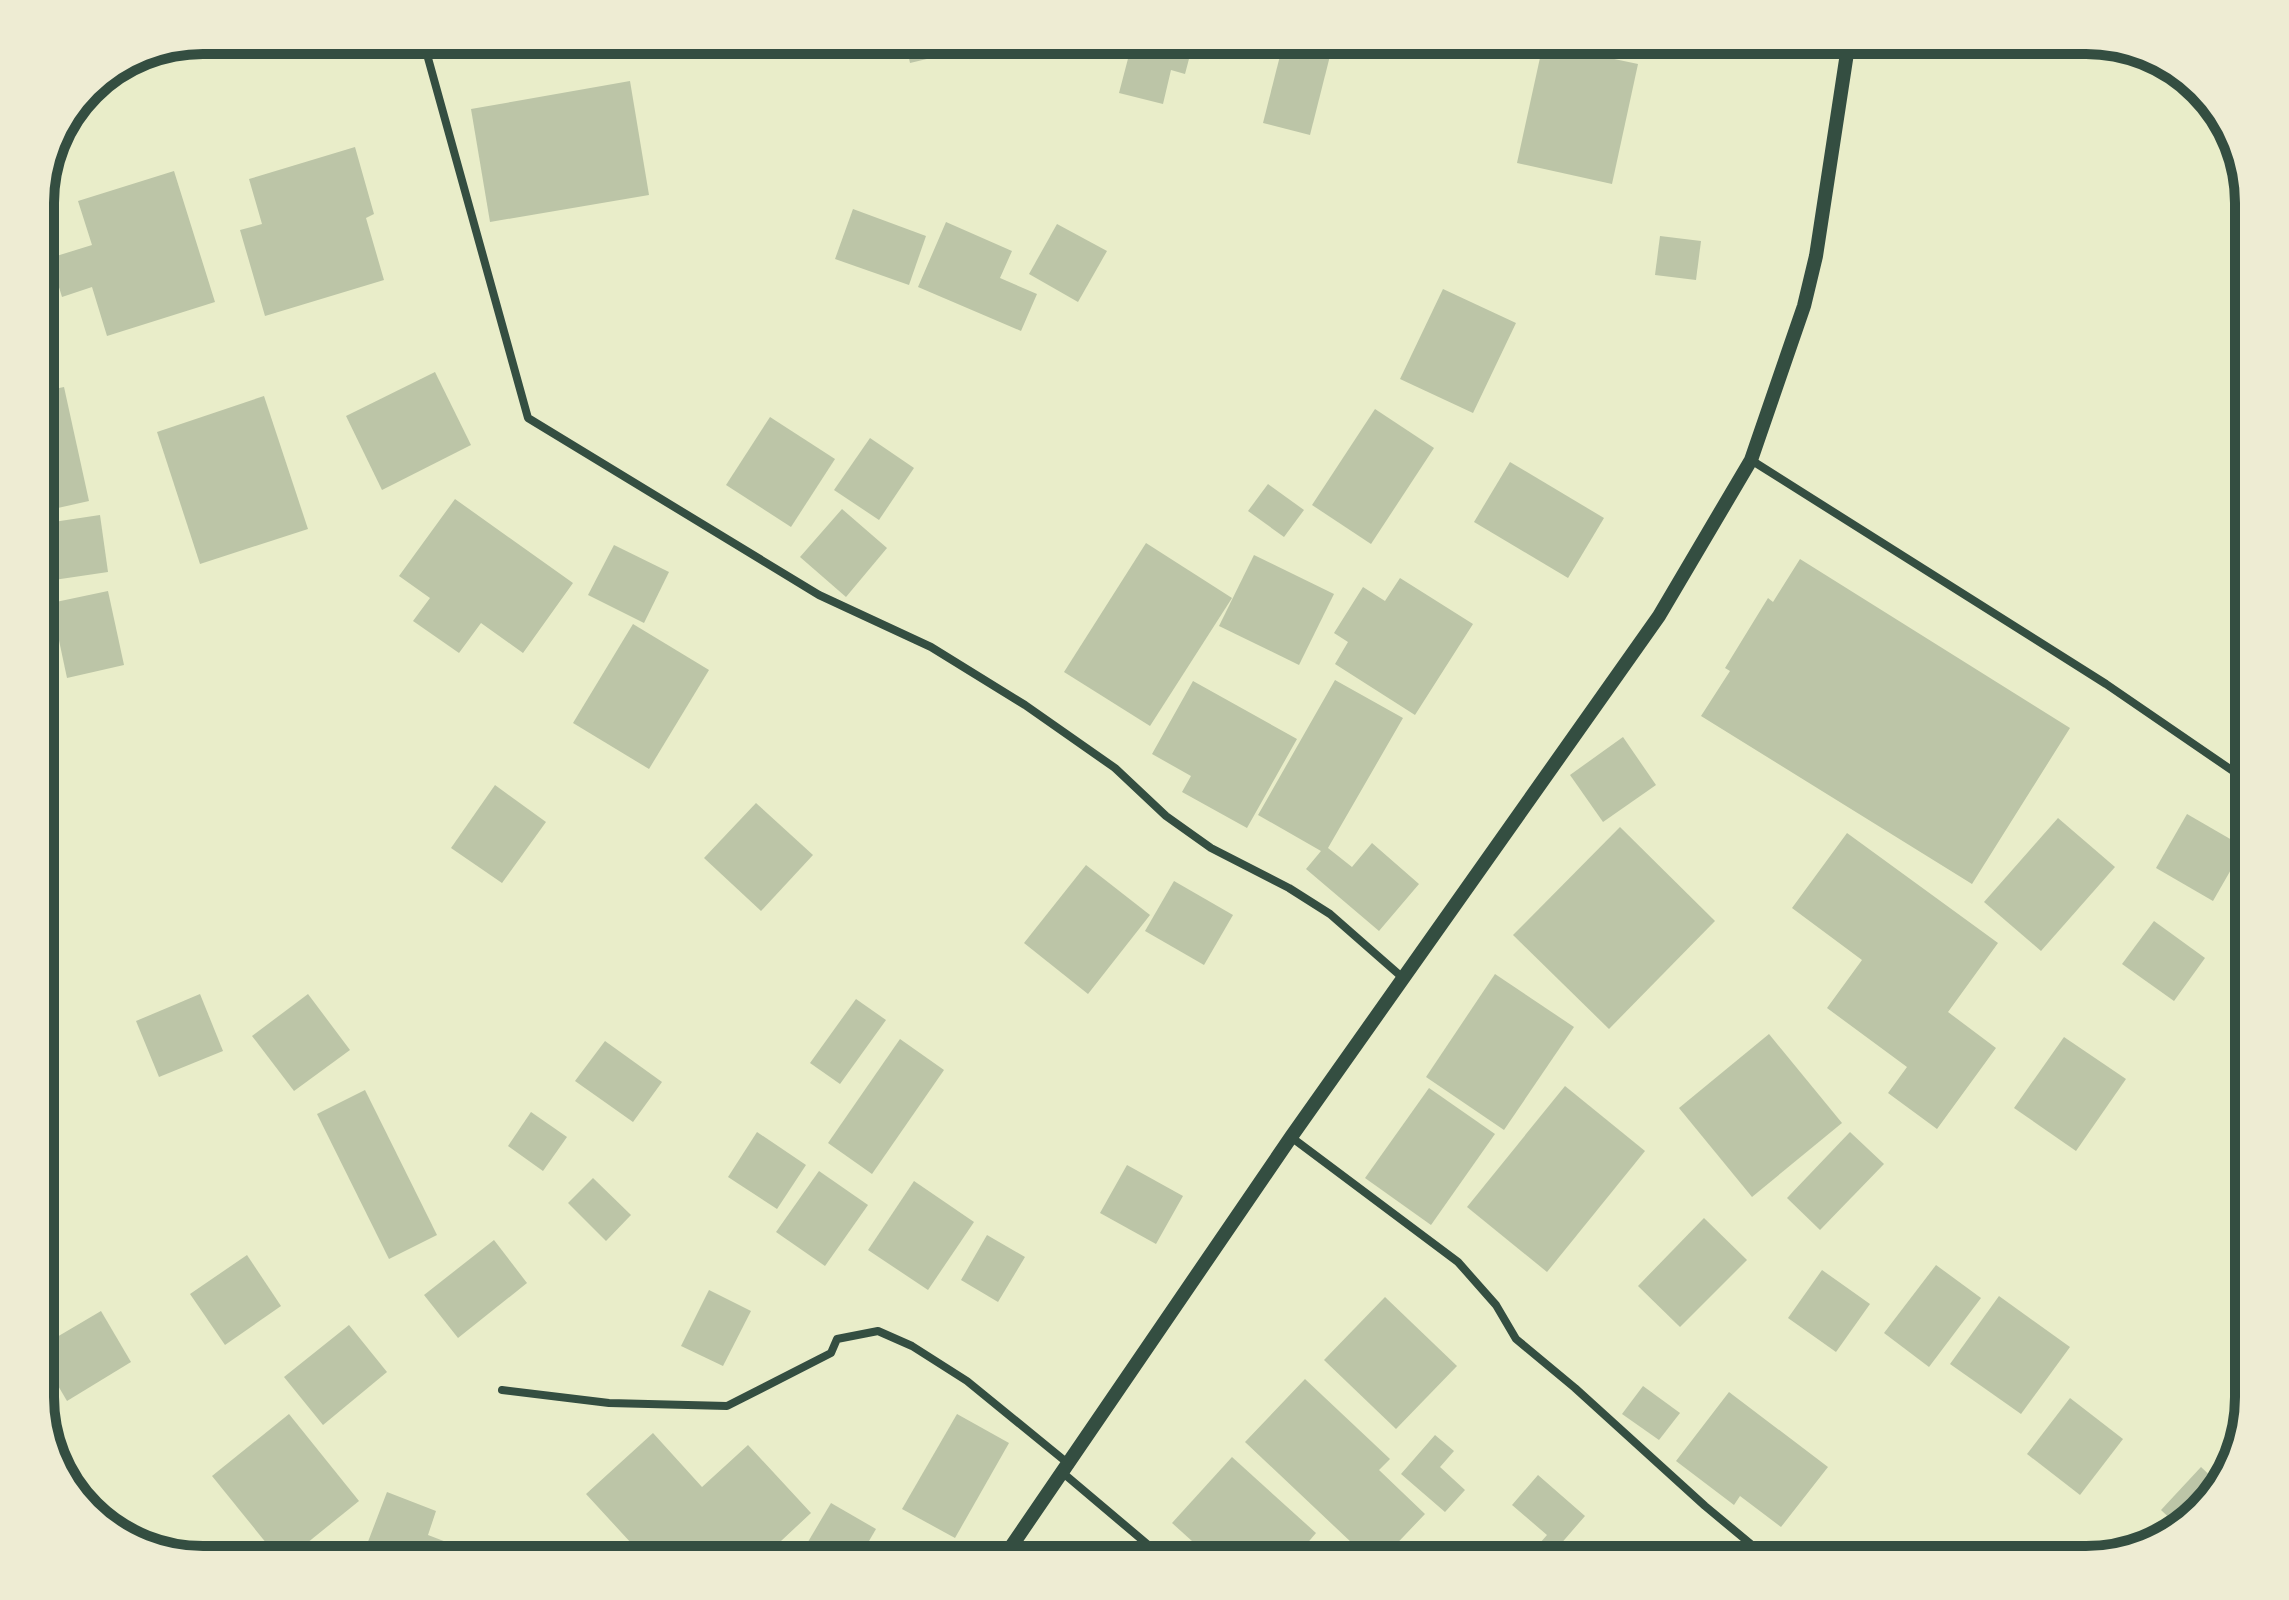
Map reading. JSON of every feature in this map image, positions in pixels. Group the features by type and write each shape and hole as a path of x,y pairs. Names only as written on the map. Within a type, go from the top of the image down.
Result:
{"street":[{"path":"427,54 528,418 819,595 931,647 1025,705 1115,768 1166,816 1211,848 1289,888 1330,914 1403,978"},
{"path":"1012,1546 1291,1137 1659,616 1751,460 1804,306 1816,256 1847,54"},
{"path":"1751,460 2106,684 2235,772"},
{"path":"1291,1137 1458,1262 1496,1305 1516,1339 1753,1546"},
{"path":"502,1390 609,1403 727,1406 831,1353 837,1339 878,1331 912,1346 967,1381 1151,1546"}],"building":[{"path":"908,54 948,54 910,63"},
{"path":"1129,54 1190,54 1185,74 1171,70 1163,104 1119,93"},
{"path":"1280,54 1330,54 1310,135 1263,123"},
{"path":"1541,54 1590,54 1638,64 1612,184 1517,163"},
{"path":"630,81 649,195 490,222 471,109"},
{"path":"355,147 374,214 366,218 384,280 265,316 240,230 262,224 249,179"},
{"path":"174,171 215,302 107,336 92,287 62,297 54,271 54,257 92,245 78,201"},
{"path":"853,209 926,236 909,285 835,259"},
{"path":"946,222 1012,251 1000,278 1037,294 1021,331 918,287"},
{"path":"1057,224 1107,251 1078,302 1029,274"},
{"path":"1660,236 1701,241 1696,280 1655,275"},
{"path":"1443,289 1516,323 1473,413 1400,379"},
{"path":"435,372 471,445 382,490 346,416"},
{"path":"64,387 89,501 54,509 54,389"},
{"path":"264,396 308,529 200,564 157,432"},
{"path":"1375,409 1434,448 1371,544 1312,505"},
{"path":"770,417 835,459 791,527 726,485"},
{"path":"870,438 914,468 879,520 834,490"},
{"path":"1510,462 1604,518 1568,578 1474,522"},
{"path":"1268,484 1304,510 1284,537 1248,511"},
{"path":"455,499 573,583 523,653 481,623 459,653 413,621 430,598 399,576"},
{"path":"842,509 887,548 846,597 800,557"},
{"path":"100,515 108,572 54,580 54,522"},
{"path":"1146,543 1232,598 1150,726 1064,672"},
{"path":"614,545 669,572 644,623 588,595"},
{"path":"1254,555 1334,594 1299,665 1219,626"},
{"path":"1800,559 2070,728 1972,884 1701,716 1730,671 1725,668 1768,598 1773,602"},
{"path":"1400,578 1473,624 1415,715 1335,664 1348,642 1334,633 1363,587 1385,601"},
{"path":"108,591 124,665 67,678 54,617 54,602"},
{"path":"633,624 709,670 649,769 573,723"},
{"path":"1335,680 1403,718 1328,848 1352,867 1372,843 1419,884 1379,931 1306,869 1321,851 1258,815"},
{"path":"1193,681 1297,739 1247,828 1182,792 1191,776 1152,754"},
{"path":"1623,737 1656,785 1603,822 1570,775"},
{"path":"495,785 546,822 502,883 451,848"},
{"path":"756,803 813,855 761,911 704,858"},
{"path":"2187,814 2235,842 2235,863 2213,901 2156,868"},
{"path":"2058,818 2115,867 2041,951 1984,902"},
{"path":"1620,827 1715,921 1609,1029 1513,935"},
{"path":"1847,833 1998,943 1948,1012 1996,1048 1937,1129 1888,1093 1907,1067 1827,1008 1862,960 1792,908"},
{"path":"1086,865 1150,915 1088,994 1024,943"},
{"path":"1174,881 1233,915 1204,965 1145,931"},
{"path":"2154,921 2205,958 2174,1001 2122,964"},
{"path":"1495,974 1574,1027 1504,1130 1426,1077"},
{"path":"200,994 223,1051 159,1077 136,1021"},
{"path":"308,994 350,1050 294,1091 252,1036"},
{"path":"856,999 886,1020 840,1084 810,1063"},
{"path":"1769,1034 1842,1123 1752,1197 1679,1108"},
{"path":"2064,1037 2126,1079 2076,1151 2014,1108"},
{"path":"900,1039 944,1070 872,1174 828,1143"},
{"path":"605,1041 662,1082 633,1122 575,1081"},
{"path":"1565,1086 1645,1151 1547,1272 1467,1207"},
{"path":"1429,1088 1495,1134 1431,1225 1365,1178"},
{"path":"365,1090 437,1235 389,1259 317,1114"},
{"path":"531,1112 567,1137 543,1171 508,1146"},
{"path":"757,1132 806,1165 777,1209 728,1177"},
{"path":"1850,1132 1884,1164 1820,1230 1787,1198"},
{"path":"1127,1165 1183,1196 1156,1244 1100,1213"},
{"path":"819,1171 868,1205 825,1266 776,1232"},
{"path":"593,1178 631,1215 606,1241 568,1203"},
{"path":"914,1181 974,1222 928,1290 868,1250"},
{"path":"1704,1218 1747,1260 1680,1327 1638,1286"},
{"path":"987,1235 1025,1257 998,1302 961,1280"},
{"path":"494,1240 527,1283 458,1338 424,1295"},
{"path":"247,1255 281,1306 225,1345 190,1294"},
{"path":"1936,1265 1981,1298 1929,1367 1884,1333"},
{"path":"1822,1270 1870,1304 1836,1352 1788,1318"},
{"path":"709,1290 751,1311 723,1366 681,1346"},
{"path":"1999,1296 2070,1347 2021,1414 1950,1364"},
{"path":"1385,1297 1457,1366 1396,1429 1324,1360"},
{"path":"101,1311 131,1362 67,1401 54,1379 54,1339"},
{"path":"349,1325 387,1372 323,1425 284,1377"},
{"path":"1305,1379 1390,1459 1379,1470 1425,1514 1395,1546 1350,1546 1352,1543 1245,1442"},
{"path":"1643,1386 1680,1413 1659,1440 1622,1414"},
{"path":"1729,1392 1828,1467 1781,1527 1740,1496 1734,1505 1676,1461"},
{"path":"2070,1398 2123,1439 2080,1495 2027,1454"},
{"path":"289,1414 359,1501 303,1546 269,1546 212,1476"},
{"path":"957,1414 1009,1443 955,1538 902,1509"},
{"path":"653,1433 702,1487 748,1445 811,1513 776,1546 630,1546 632,1544 586,1494"},
{"path":"1435,1435 1454,1451 1440,1467 1465,1490 1445,1512 1401,1474"},
{"path":"1232,1457 1316,1533 1305,1546 1197,1546 1172,1523"},
{"path":"2201,1467 2212,1477 2177,1515 2171,1519 2161,1510"},
{"path":"1538,1475 1585,1516 1559,1546 1537,1546 1547,1535 1512,1505"},
{"path":"387,1492 436,1511 428,1535 457,1546 366,1546"},
{"path":"831,1503 876,1529 866,1546 806,1546"}]}
